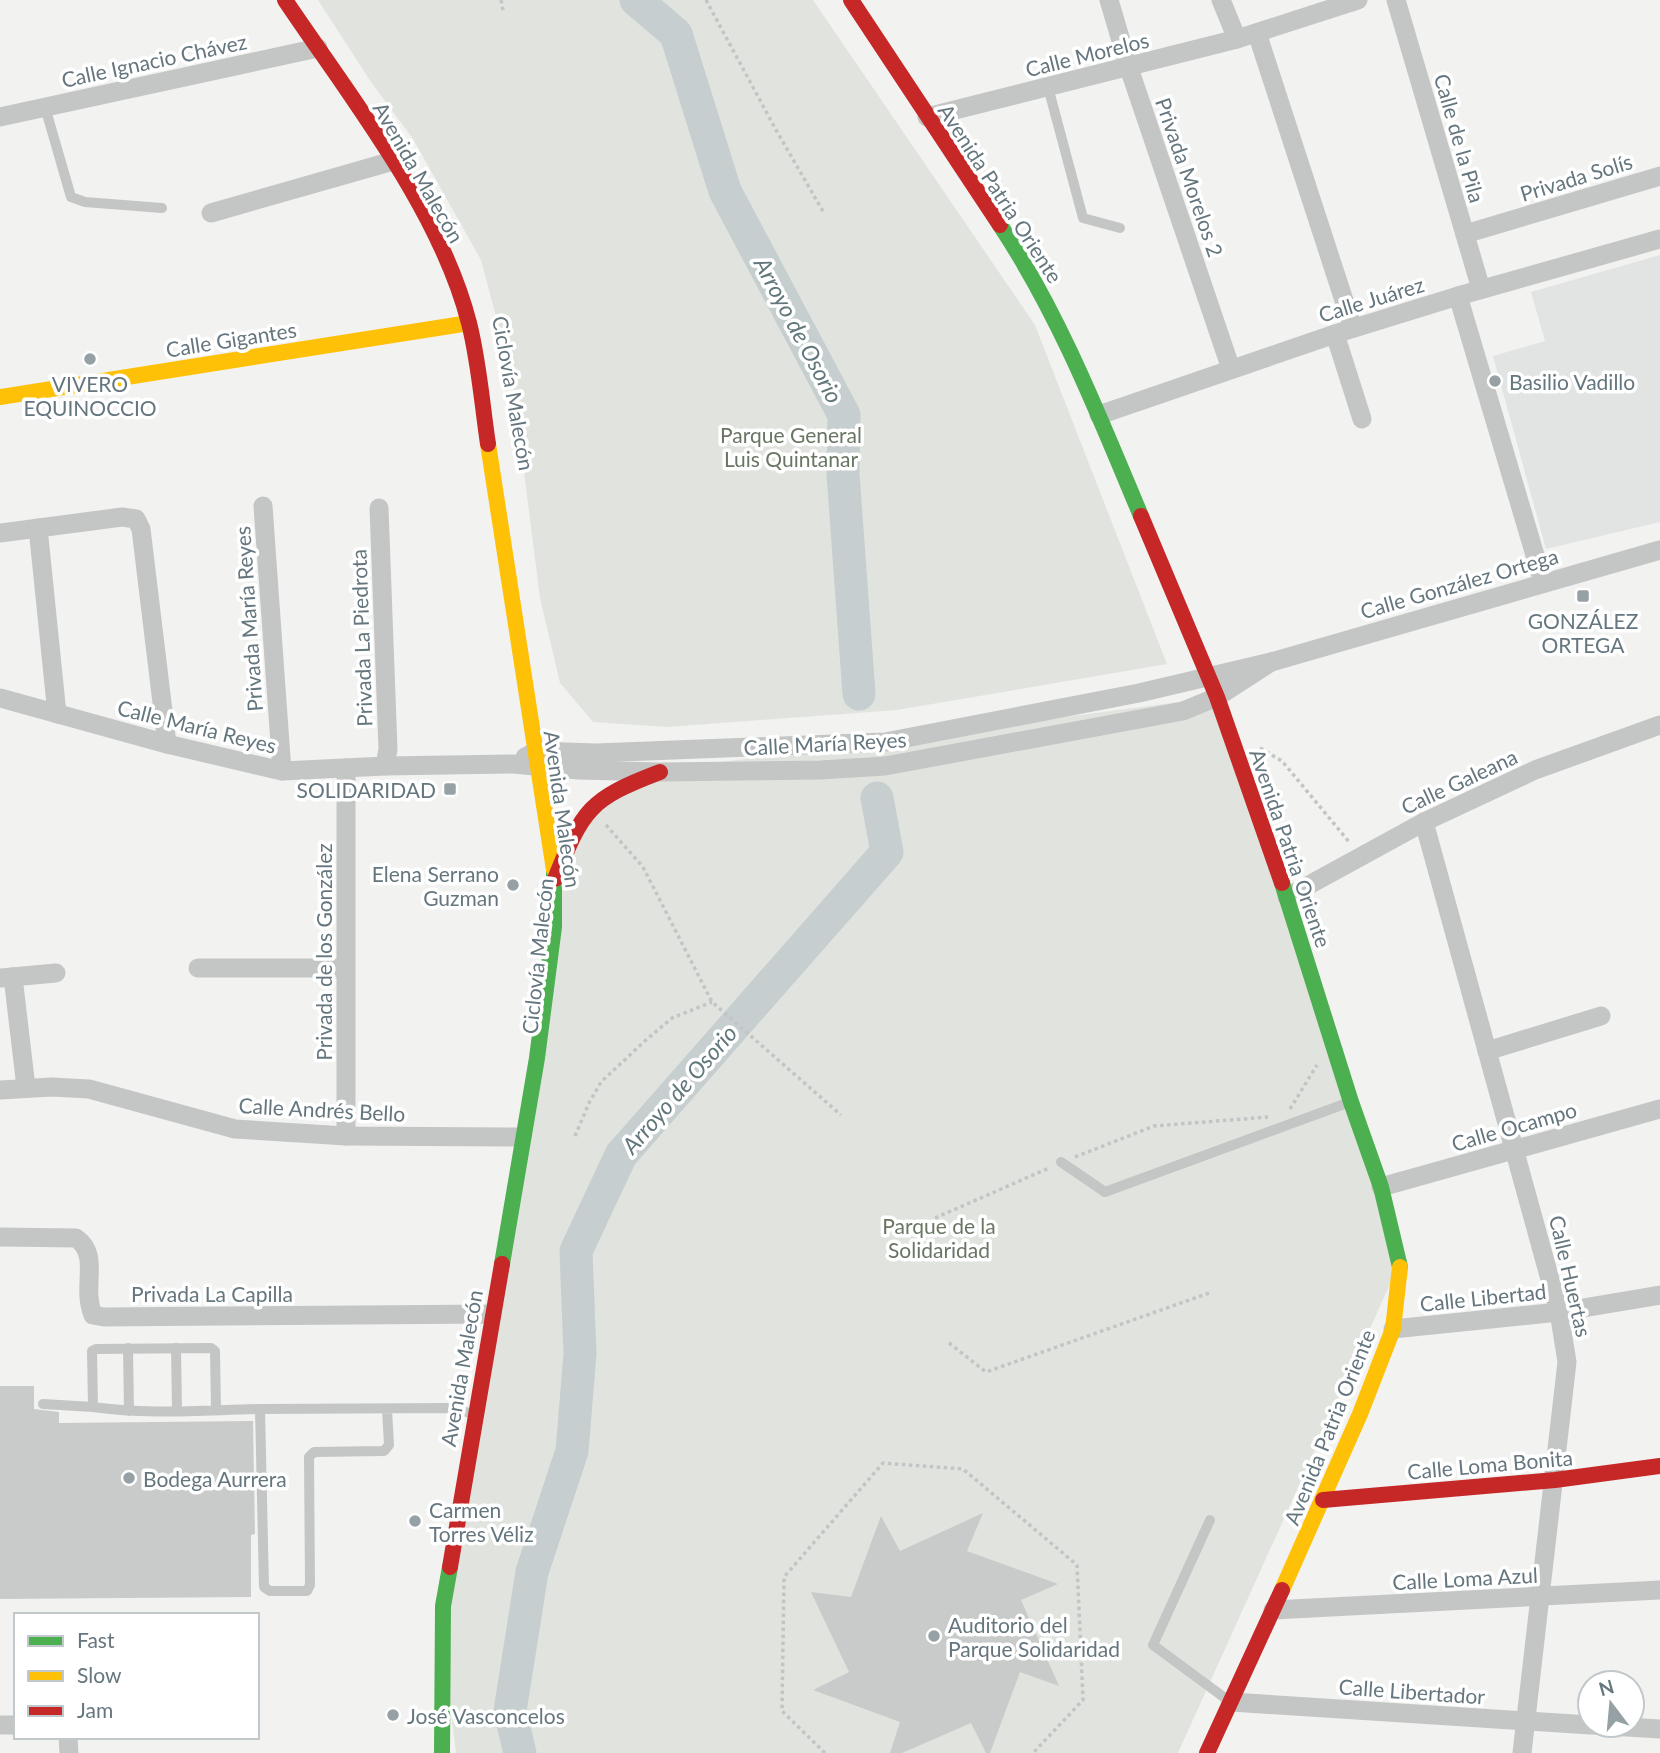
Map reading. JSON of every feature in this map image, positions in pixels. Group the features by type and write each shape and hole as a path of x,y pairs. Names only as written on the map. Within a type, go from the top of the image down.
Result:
{"street":[{"name":"Avenida Malecón","path":"285,0 393,162 439,239 469,323 555,879 554,927 537,1058 443,1606 442,1753"},
{"name":"Avenida Patria Oriente","path":"851,0 1029,269 1063,334 1099,415 1217,698 1287,897 1351,1102 1381,1187 1400,1262 1392,1329 1323,1500 1207,1753"},
{"name":"Privada Morelos 2","path":"1108,0 1231,369"},
{"path":"1221,0 1237,39"},
{"name":"Calle Morelos","path":"927,117 1237,39 1358,0"},
{"name":"Calle de la Pila","path":"1396,0 1481,289"},
{"path":"1257,33 1344,331 1362,419"},
{"name":"Calle Ignacio Chávez","path":"0,117 318,48"},
{"path":"211,213 393,162"},
{"name":"Privada Solís","path":"1465,234 1660,176"},
{"name":"Calle Juárez","path":"1099,415 1344,331 1660,239"},
{"path":"1458,296 1543,582"},
{"name":"Calle Gigantes","path":"0,397 469,323"},
{"name":"Privada María Reyes","path":"263,506 282,771"},
{"name":"Privada La Piedrota","path":"379,508 388,749 385,766"},
{"path":"0,533 122,517 136,519 141,529 167,744"},
{"path":"38,528 57,714"},
{"name":"Calle González Ortega","path":"1209,676 1271,662 1660,550"},
{"name":"Calle González Ortega","path":"1217,698 1271,662"},
{"name":"Calle María Reyes","path":"0,698 167,744 282,771 513,764 537,758 596,753 885,741 1139,693 1209,676"},
{"name":"Calle María Reyes","path":"537,758 579,770 660,772 820,770 885,766 1156,717 1183,711 1217,698"},
{"name":"Calle Galeana","path":"1287,897 1424,822 1535,770 1660,725"},
{"name":"Privada de los González","path":"346,768 346,1136"},
{"path":"555,879 570,842 591,808 615,790 660,772"},
{"name":"Calle Huertas","path":"1424,822 1559,1312 1567,1362 1522,1753"},
{"path":"198,968 346,968"},
{"path":"26,1087 6,977 57,973"},
{"path":"1487,1051 1601,1016"},
{"name":"Calle Andrés Bello","path":"0,1090 26,1087 89,1089 234,1129 346,1136 522,1137"},
{"name":"Calle Ocampo","path":"1381,1187 1660,1109"},
{"name":"Privada La Capilla","path":"0,1237 76,1238 85,1244 89,1252 87,1302 93,1315 104,1317 492,1314"},
{"name":"Calle Libertad","path":"1392,1329 1559,1312 1660,1295"},
{"name":"Calle Loma Bonita","path":"1323,1500 1555,1480 1660,1466"},
{"name":"Calle Loma Azul","path":"1273,1610 1660,1590"},
{"name":"Calle Libertador","path":"1231,1702 1576,1724"}],"lane":[{"path":"1048,88 1083,218 1120,228"},
{"path":"45,107 71,197 85,202 162,208"},
{"path":"1061,1162 1105,1192 1351,1102"},
{"path":"128,1348 129,1411"},
{"path":"176,1348 177,1410"},
{"path":"93,1407 92,1351 211,1348 215,1351 216,1410"},
{"path":"43,1404 129,1411 449,1408 474,1414"},
{"path":"260,1409 264,1587 270,1591 307,1591 310,1585 309,1457 314,1451 384,1451 389,1445 387,1409"},
{"path":"1210,1520 1153,1645 1231,1702"}],"path":[{"path":"501,0 503,10"},
{"path":"706,0 824,213"},
{"path":"1228,729 1282,761 1360,855"},
{"path":"591,808 643,867 712,1002 841,1115"},
{"path":"575,1136 601,1082 672,1018 712,1002"},
{"path":"1286,1115 1333,1040"},
{"path":"935,1218 1061,1162 1154,1126 1273,1116"},
{"path":"949,1343 986,1371 1212,1292"},
{"path":"825,1753 782,1711 784,1577 883,1463 963,1469 1077,1565 1083,1700 1033,1753"}],"shaded area":[{"path":"1660,255 1660,522 1546,549 1493,356 1545,341 1531,292"}],"green space":[{"name":"Parque General Luis Quintanar","path":"318,0 813,0 1035,325 1167,664 897,710 668,727 593,722 560,683 540,598 512,377 481,260 413,139 369,79"},
{"name":"Parque de la Solidaridad","path":"1217,697 1400,1262 1178,1753 456,1753 443,1643 555,879 591,808 646,772"}],"building":[{"name":"Bodega Aurrera","path":"0,1386 34,1386 34,1409 59,1412 59,1423 253,1421 255,1534 251,1535 251,1597 0,1599"},
{"name":"Auditorio del Parque Solidaridad","path":"983,1513 967,1551 1058,1584 1021,1600 1059,1686 1020,1672 990,1753 986,1753 971,1723 902,1753 890,1753 900,1722 813,1690 849,1672 811,1592 851,1597 881,1516 900,1551"}],"waterway":[{"name":"Arroyo de Osorio","path":"636,0 676,34 725,191 844,415 843,474 859,694"},
{"name":"Arroyo de Osorio","path":"520,1753 510,1711 532,1572 572,1451 580,1354 576,1251 621,1155 887,852 877,798"}],"traffic: fast":[{"path":"1000,225 1060,331 1141,516"},
{"path":"502,1264 537,1058 554,927 554,870"},
{"path":"1282,883 1351,1102 1381,1187 1400,1267"},
{"path":"442,1753 443,1606 450,1567"}],"traffic: slow":[{"path":"0,397 469,323"},
{"path":"488,444 554,870"},
{"path":"1282,1590 1360,1414 1393,1329 1400,1267"}],"traffic: jam":[{"path":"285,0 390,155 437,238 469,323 488,444"},
{"path":"851,0 1000,225"},
{"path":"1141,516 1217,697 1282,883"},
{"path":"555,879 573,837 591,809 618,790 660,772"},
{"path":"450,1567 502,1264"},
{"path":"1323,1500 1555,1480 1660,1466"},
{"path":"1207,1753 1282,1590"}],"place":[{"name":"VIVERO EQUINOCCIO","path":"90,359"},
{"name":"Basilio Vadillo","path":"1495,381"},
{"name":"GONZÁLEZ ORTEGA","path":"1583,596"},
{"name":"SOLIDARIDAD","path":"450,789"},
{"name":"Elena Serrano Guzman","path":"513,885"},
{"name":"Bodega Aurrera","path":"129,1478"},
{"name":"Carmen Torres Véliz","path":"415,1521"},
{"name":"Auditorio del Parque Solidaridad","path":"934,1636"},
{"name":"José Vasconcelos","path":"393,1715"}]}
